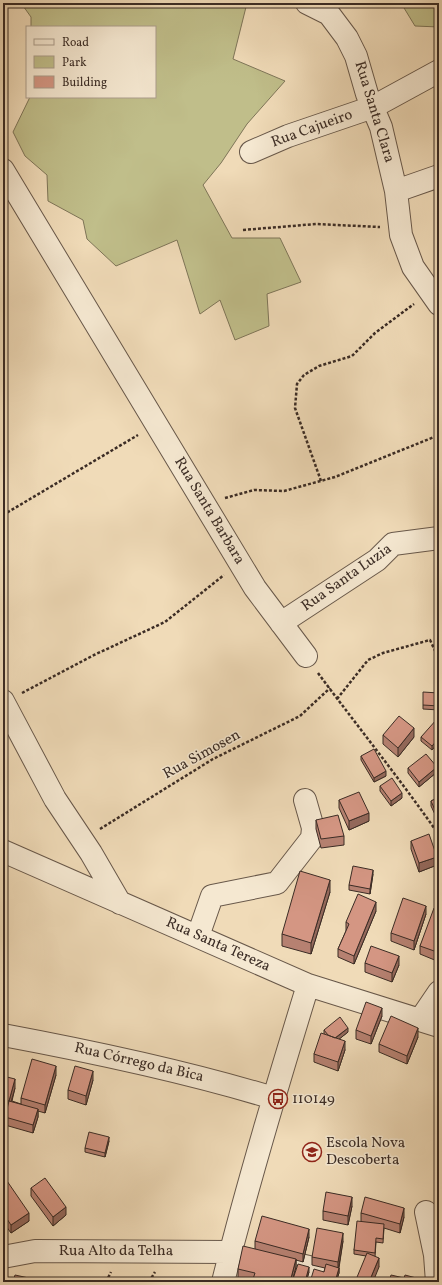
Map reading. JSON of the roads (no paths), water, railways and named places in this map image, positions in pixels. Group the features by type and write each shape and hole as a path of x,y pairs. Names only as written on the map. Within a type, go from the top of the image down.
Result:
{"street":[{"name":"Rua Santa Clara","path":"308,3 329,14 347,38 356,56 367,94 381,126 396,191 401,235 413,267 435,298"},
{"name":"Rua Cajueiro","path":"251,152 288,136 373,107 439,71"},
{"name":"Rua Santa Barbara","path":"3,170 255,588 306,656"},
{"path":"396,191 439,176"},
{"name":"Rua Santa Luzia","path":"281,623 377,560 393,544 439,538"},
{"path":"3,702 55,799 120,903"},
{"path":"198,936 212,896 277,883 312,838 313,828 305,800"},
{"name":"Rua Santa Tereza","path":"3,851 308,984 429,1023"},
{"path":"224,1282 231,1250 308,984"},
{"path":"429,1023 439,992"},
{"name":"Rua Córrego da Bica","path":"3,1035 94,1052 224,1083 274,1098"},
{"path":"426,1212 435,1255 437,1282"},
{"name":"Rua Alto da Telha","path":"3,1257 35,1251 231,1250 321,1270"}],"place":[{"name":"110149","path":"278,1099"},
{"name":"Escola Nova Descoberta","path":"312,1152"}]}
